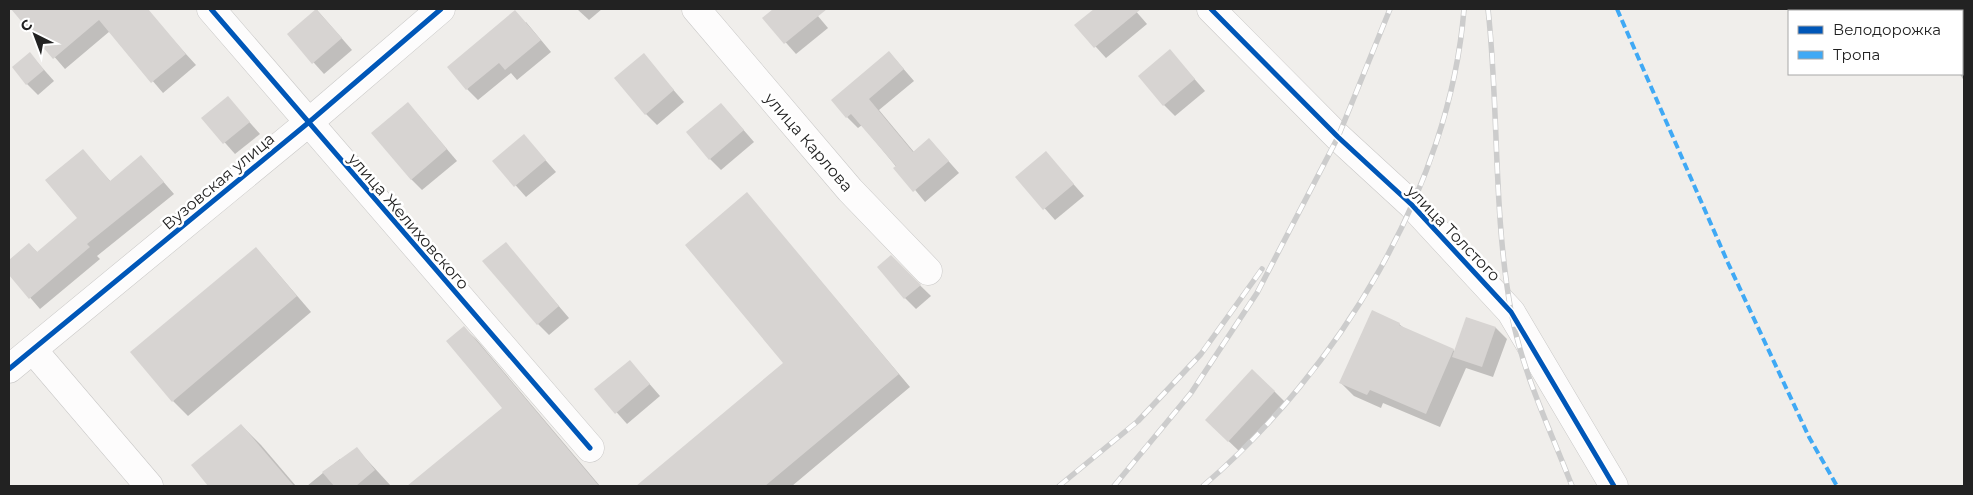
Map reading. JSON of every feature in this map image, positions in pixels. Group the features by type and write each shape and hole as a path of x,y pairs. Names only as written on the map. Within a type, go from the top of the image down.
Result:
{"street":[{"name":"улица Желиховского","path":"211,9 590,448"},
{"name":"Вузовская улица","path":"16,361 308,123 441,9"},
{"name":"улица Карлова","path":"696,9 850,190 928,271"},
{"name":"улица Толстого","path":"1211,9 1338,137 1412,205 1511,312 1614,486"},
{"path":"16,361 150,486"}],"building":[{"path":"11,9 148,9 186,54 151,83 99,20 53,59"},
{"path":"316,9 342,38 312,64 287,34"},
{"path":"773,9 827,9 784,44 762,18"},
{"path":"1094,9 1141,9 1094,48 1074,25"},
{"path":"515,10 541,40 505,70 499,63 466,90 447,67"},
{"path":"1170,49 1195,79 1163,106 1138,76"},
{"path":"889,51 904,69 869,99 913,152 929,138 949,161 913,192 893,168 896,166 851,114 846,118 831,100"},
{"path":"30,52 44,70 26,85 12,67"},
{"path":"644,53 674,90 645,115 614,78"},
{"path":"228,96 250,122 223,144 201,118"},
{"path":"408,102 447,149 411,180 371,133"},
{"path":"721,103 744,130 709,160 686,132"},
{"path":"524,134 546,160 514,187 492,161"},
{"path":"83,149 110,181 141,155 164,182 87,244 90,247 29,299 9,275 9,260 29,243 37,252 77,218 45,180"},
{"path":"1046,151 1074,184 1043,210 1015,177"},
{"path":"747,192 899,374 765,486 636,486 783,363 685,245"},
{"path":"506,242 559,306 537,325 482,261"},
{"path":"256,247 297,296 172,402 130,352"},
{"path":"891,255 921,285 904,299 877,267"},
{"path":"1372,310 1400,323 1399,325 1454,349 1426,414 1370,390 1367,395 1339,383"},
{"path":"1466,317 1496,327 1482,367 1452,357"},
{"path":"464,326 599,486 407,486 502,408 446,341"},
{"path":"630,360 650,384 615,414 594,389"},
{"path":"1252,369 1275,391 1228,442 1205,420"},
{"path":"241,424 294,486 208,486 191,465"},
{"path":"357,447 375,470 356,486 334,486 322,472"}],"railway":[{"path":"1114,486 1191,393 1257,293 1338,137 1390,9"},
{"path":"1203,486 1252,440 1299,388 1341,331 1379,271 1411,208 1436,142 1454,76 1464,9"},
{"path":"1488,9 1494,84 1501,236 1511,311 1529,378 1572,486"},
{"path":"1059,486 1138,421 1201,354 1262,269"}],"marked path":[{"path":"1617,9 1728,263 1809,437 1837,486"}],"cycle path":[{"path":"211,9 590,448"},
{"path":"9,369 308,123 441,9"},
{"path":"1211,9 1338,137 1412,205 1511,312 1614,486"}]}
